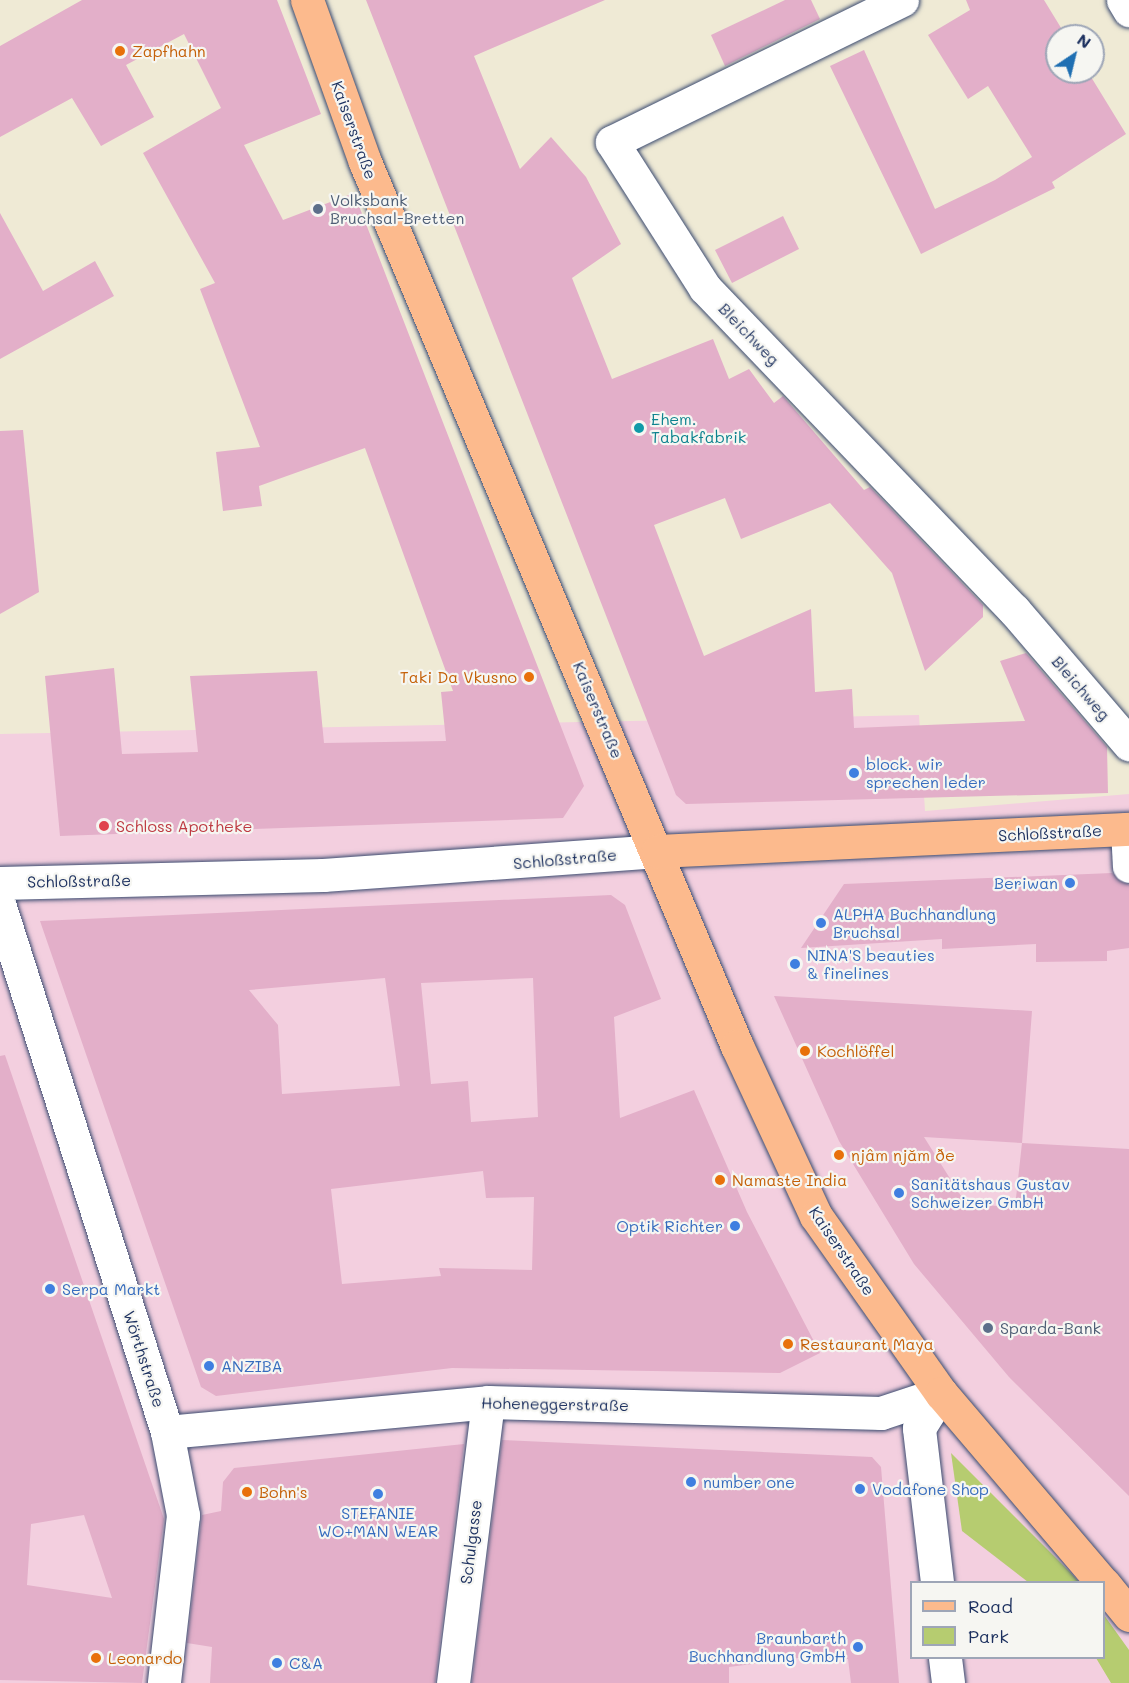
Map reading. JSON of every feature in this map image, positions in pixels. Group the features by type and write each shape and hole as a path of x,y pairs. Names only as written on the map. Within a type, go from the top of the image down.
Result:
{"main road":[{"name":"Kaiserstraße","path":"308,0 365,162 658,850 737,1046 816,1216 941,1393 1101,1581"},
{"name":"Schloßstraße","path":"658,850 1128,829"},
{"name":"Kaiserstraße","path":"1105,1586 1129,1616"}],"street":[{"name":"Bleichweg","path":"902,0 612,142 705,288 1014,610 1129,744"},
{"path":"1123,0 1129,10"},
{"path":"1128,829 1129,866"},
{"name":"Schloßstraße","path":"0,883 323,875 658,850"},
{"name":"Wörthstraße","path":"0,906 167,1432 183,1515 164,1683"},
{"path":"937,1581 919,1428 941,1393"},
{"name":"Hoheneggerstraße","path":"167,1432 488,1402 881,1413 941,1393"},
{"name":"Schulgasse","path":"453,1683 488,1402"},
{"path":"945,1659 948,1683"}],"shaded area":[{"path":"919,715 925,811 1129,794 1129,1683 0,1683 0,734"}],"green space":[{"path":"951,1453 1078,1581 1027,1581 962,1531"},
{"path":"1105,1616 1129,1650 1129,1683 1111,1683 1097,1659 1105,1659"}],"building":[{"path":"82,0 277,0 321,114 244,145 283,220 354,193 584,786 563,818 60,836 45,676 114,668 122,754 198,752 190,676 317,671 324,743 446,741 441,692 453,691 365,448 259,486 262,506 223,511 216,452 260,447 200,289 215,283 143,153 221,108 184,34 126,65 154,117 101,146 72,98 0,137 0,46"},
{"path":"366,0 605,0 474,56 520,169 551,137 586,177 621,244 572,278 612,379 713,339 729,379 749,369 774,403 783,396 864,490 870,487 983,605 983,617 925,671 892,573 830,503 741,539 725,498 654,525 704,656 811,609 815,692 852,689 854,728 1025,721 1000,661 1026,653 1107,747 1108,793 686,804 676,795"},
{"path":"785,0 811,0 820,19 725,66 711,35"},
{"path":"966,0 1044,0 1059,24 1045,24 1045,84 1095,84 1126,134 1052,182 1055,188 921,254 830,66 864,50 935,209 995,180 1032,157 988,86 968,99 928,35 970,10"},
{"path":"0,213 43,291 95,261 114,296 0,359"},
{"path":"783,216 799,249 732,283 715,250"},
{"path":"23,430 39,592 0,614 0,431"},
{"path":"1112,873 1129,885 1129,948 1107,951 1107,961 1036,962 1036,944 942,949 942,939 801,948 844,884"},
{"path":"611,895 625,905 661,999 614,1017 620,1118 694,1090 747,1212 820,1353 780,1373 452,1368 216,1396 201,1387 40,921","holes":["385,978 400,1086 282,1094 278,1025 249,990","533,978 538,1117 471,1122 468,1081 431,1084 421,983","483,1171 486,1198 534,1197 532,1270 439,1268 441,1276 342,1284 331,1189"]},
{"path":"774,996 1032,1011 1022,1143 1129,1149 1129,1496 1009,1377 914,1264 839,1141","holes":["924,1137 1022,1143 1015,1207 966,1204"]},
{"path":"5,1055 164,1519 142,1683 0,1680 0,1056","holes":["84,1515 112,1598 27,1585 31,1524"]},
{"path":"502,1440 872,1457 881,1467 899,1683 851,1683 848,1659 806,1657 729,1667 729,1683 472,1683"},
{"path":"464,1444 435,1683 210,1683 212,1647 187,1643 202,1515 221,1511 223,1482 234,1468"}],"place":[{"name":"Zapfhahn","path":"120,51"},
{"name":"Volksbank Bruchsal-Bretten","path":"318,209"},
{"name":"Ehem. Tabakfabrik","path":"639,428"},
{"name":"Taki Da Vkusno","path":"529,677"},
{"name":"block. wir sprechen leder","path":"854,773"},
{"name":"Schloss Apotheke","path":"104,826"},
{"name":"Beriwan","path":"1070,883"},
{"name":"ALPHA Buchhandlung Bruchsal","path":"821,923"},
{"name":"NINA'S beauties & finelines","path":"795,964"},
{"name":"Kochlöffel","path":"805,1051"},
{"name":"njâm njăm ðe","path":"839,1155"},
{"name":"Namaste India","path":"720,1180"},
{"name":"Sanitätshaus Gustav Schweizer GmbH","path":"899,1193"},
{"name":"Optik Richter","path":"735,1226"},
{"name":"Serpa Markt","path":"50,1289"},
{"name":"Sparda-Bank","path":"988,1328"},
{"name":"Restaurant Maya","path":"788,1344"},
{"name":"ANZIBA","path":"209,1366"},
{"name":"number one","path":"691,1482"},
{"name":"Vodafone Shop","path":"860,1489"},
{"name":"Bohn's","path":"247,1492"},
{"name":"STEFANIE WO+MAN WEAR","path":"378,1494"},
{"name":"Braunbarth Buchhandlung GmbH","path":"858,1647"},
{"name":"Leonardo","path":"96,1658"},
{"name":"C&A","path":"277,1663"}]}
